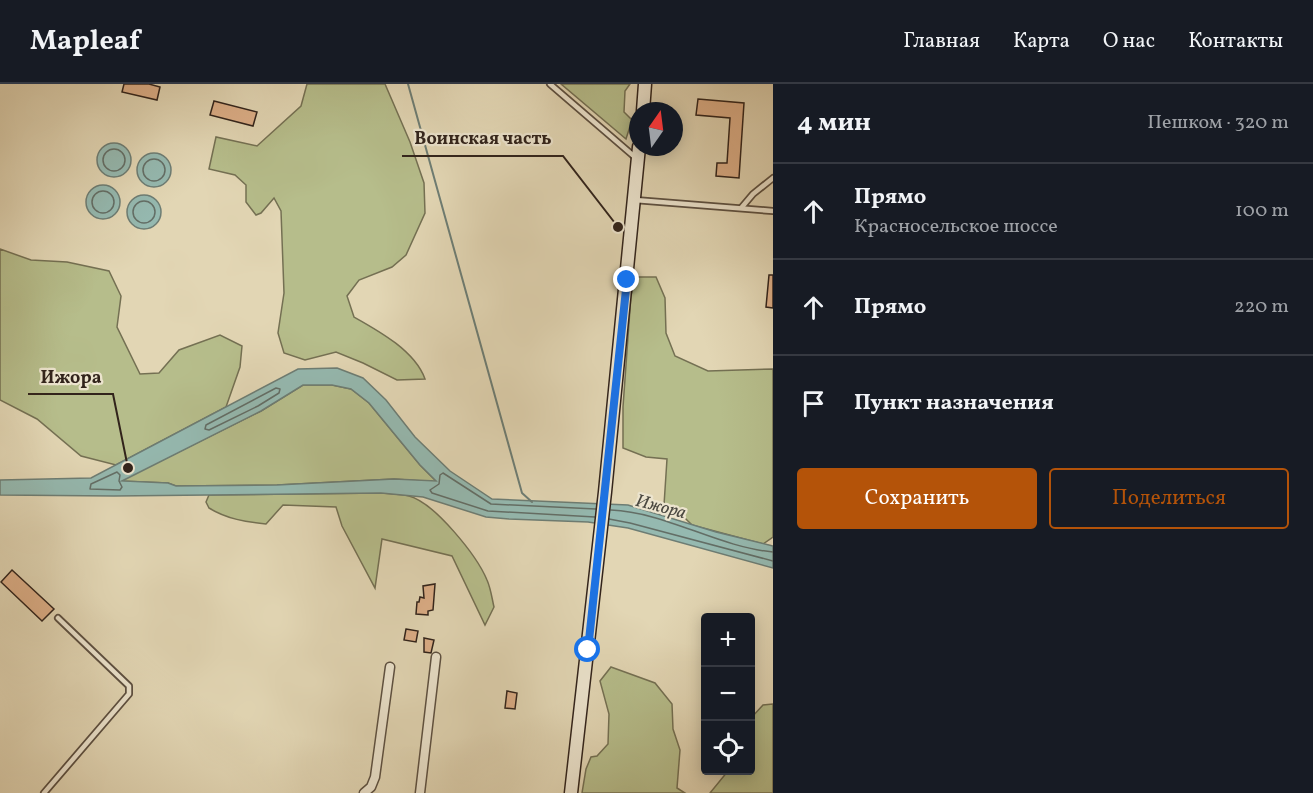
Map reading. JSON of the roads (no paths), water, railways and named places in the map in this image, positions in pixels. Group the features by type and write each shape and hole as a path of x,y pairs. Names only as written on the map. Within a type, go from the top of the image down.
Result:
{"main road":[{"path":"644,102 645,84"},
{"path":"571,793 601,535 639,156"}],"street":[{"path":"420,793 436,657"},
{"path":"364,793 371,787 375,777 390,667"}],"lane":[{"path":"550,84 629,145"},
{"path":"742,207 753,194 773,178"},
{"path":"635,200 773,211"},
{"path":"44,793 129,694 129,686 58,618"}],"water":[{"path":"114,143 126,148 131,160 126,172 114,177 102,172 97,160 102,148"},
{"path":"154,153 166,158 171,170 166,182 154,187 142,182 137,170 142,158"},
{"path":"103,185 115,190 120,202 115,214 103,219 91,214 86,202 91,190"},
{"path":"144,195 156,200 161,212 156,224 144,229 132,224 127,212 132,200"},
{"name":"Ижора","path":"337,368 363,378 386,400 415,437 450,471 492,499 628,505 716,532 773,546 773,568 628,528 588,522 486,517 423,497 381,493 0,495 0,480 91,478 298,369","holes":["303,385 332,385 351,389 369,403 436,481 394,479 277,485 176,486 168,483 122,481 261,411"]}],"waterway":[{"path":"408,84 522,493 532,502"}],"place":[{"name":"Воинская часть","path":"618,227"},
{"name":"Ижора","path":"128,468"}]}
